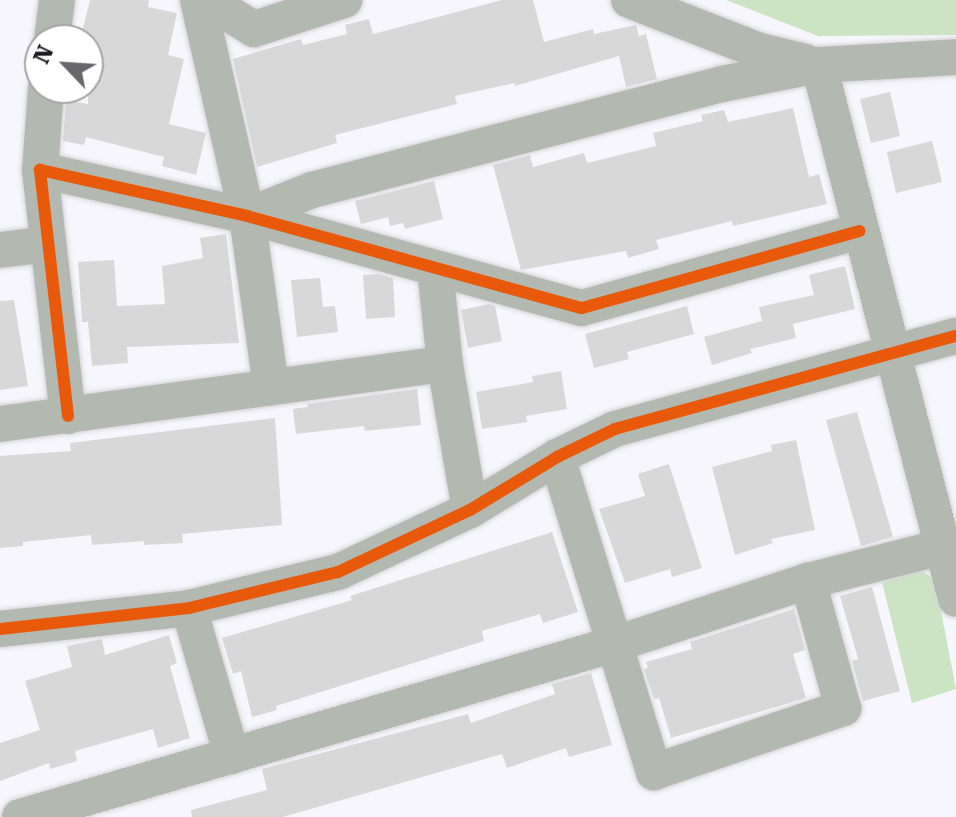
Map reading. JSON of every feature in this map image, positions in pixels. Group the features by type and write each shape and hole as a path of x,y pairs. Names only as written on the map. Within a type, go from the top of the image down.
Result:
{"street":[{"path":"54,24 57,0"},
{"path":"198,0 247,216 271,387"},
{"path":"206,0 254,29 344,0"},
{"path":"629,0 760,51 819,65"},
{"path":"247,216 312,190 722,84 819,65 956,57"},
{"path":"819,65 956,599"},
{"path":"45,104 40,170 68,416"},
{"path":"40,170 247,216 582,308 860,231"},
{"path":"0,250 48,244"},
{"path":"435,268 445,364 470,510"},
{"path":"0,629 189,608 338,572 470,510 557,457 615,429 956,336"},
{"path":"0,424 445,364"},
{"path":"557,457 654,772 843,708 808,581"},
{"path":"20,817 615,644 808,581 942,547"},
{"path":"189,608 232,756"}],"green space":[{"path":"726,0 956,0 956,35 818,36"},
{"path":"922,571 935,580 956,689 912,703 882,582"}],"building":[{"path":"90,0 149,0 148,7 177,13 168,55 184,59 169,124 206,133 196,175 162,166 164,157 86,137 84,145 63,141 66,104 104,104 104,24 84,24"},
{"path":"502,0 533,0 544,42 593,29 594,34 636,25 639,36 646,34 657,79 626,87 619,56 515,86 515,83 455,96 457,104 335,135 337,143 257,167 233,59 301,39 303,45 347,34 345,25 369,19 373,34"},
{"path":"890,92 900,136 871,143 860,99"},
{"path":"793,108 809,177 819,174 827,204 733,226 732,221 656,240 659,249 628,258 626,251 521,270 493,165 530,155 533,167 584,153 587,163 656,146 653,133 703,121 701,115 724,110 728,122"},
{"path":"932,141 942,182 896,193 887,152"},
{"path":"434,181 443,219 405,229 403,223 390,226 388,217 361,224 355,201"},
{"path":"226,234 239,343 127,347 128,363 92,366 88,322 82,322 78,262 114,260 117,306 165,304 162,266 203,258 200,238"},
{"path":"845,266 855,309 793,324 796,338 750,349 752,353 712,365 704,337 762,321 759,307 814,295 809,275"},
{"path":"379,274 393,278 395,317 366,319 363,275"},
{"path":"320,278 323,307 335,306 338,332 297,337 291,280"},
{"path":"14,300 28,386 0,390 0,301"},
{"path":"489,304 495,306 502,341 468,348 461,310"},
{"path":"687,306 694,334 627,352 629,359 594,368 585,334"},
{"path":"561,371 567,409 526,416 527,422 482,429 476,392 533,382 532,376"},
{"path":"417,389 421,425 365,431 364,426 296,434 293,409 308,407 307,404"},
{"path":"857,412 893,537 861,546 826,420"},
{"path":"275,418 282,525 182,534 183,543 144,545 144,541 92,545 91,535 23,542 23,546 0,548 0,456 71,451 70,443"},
{"path":"796,440 815,530 771,539 773,543 735,555 712,467 772,451 771,445"},
{"path":"669,464 702,568 672,577 670,569 625,583 599,509 645,496 638,474"},
{"path":"552,532 578,612 543,623 540,614 482,631 484,641 276,706 277,710 252,717 241,671 233,674 222,638 352,600 350,596"},
{"path":"872,587 900,691 863,701 852,661 858,659 840,596"},
{"path":"794,609 805,650 793,654 806,698 671,738 659,698 654,699 644,669 648,668 646,662 692,649 690,642"},
{"path":"169,635 177,663 170,666 190,738 158,748 153,729 75,751 77,761 50,769 49,763 0,781 0,743 40,730 25,681 72,667 67,646 102,639 105,655"},
{"path":"591,673 612,745 569,757 566,748 507,768 502,754 283,817 192,817 191,810 267,790 262,769 468,714 471,723 555,694 552,684"}],"cycle path":[{"path":"68,416 40,170 247,216 582,308 860,231"},
{"path":"0,629 189,608 338,572 470,510 557,457 615,429 956,336"}]}
